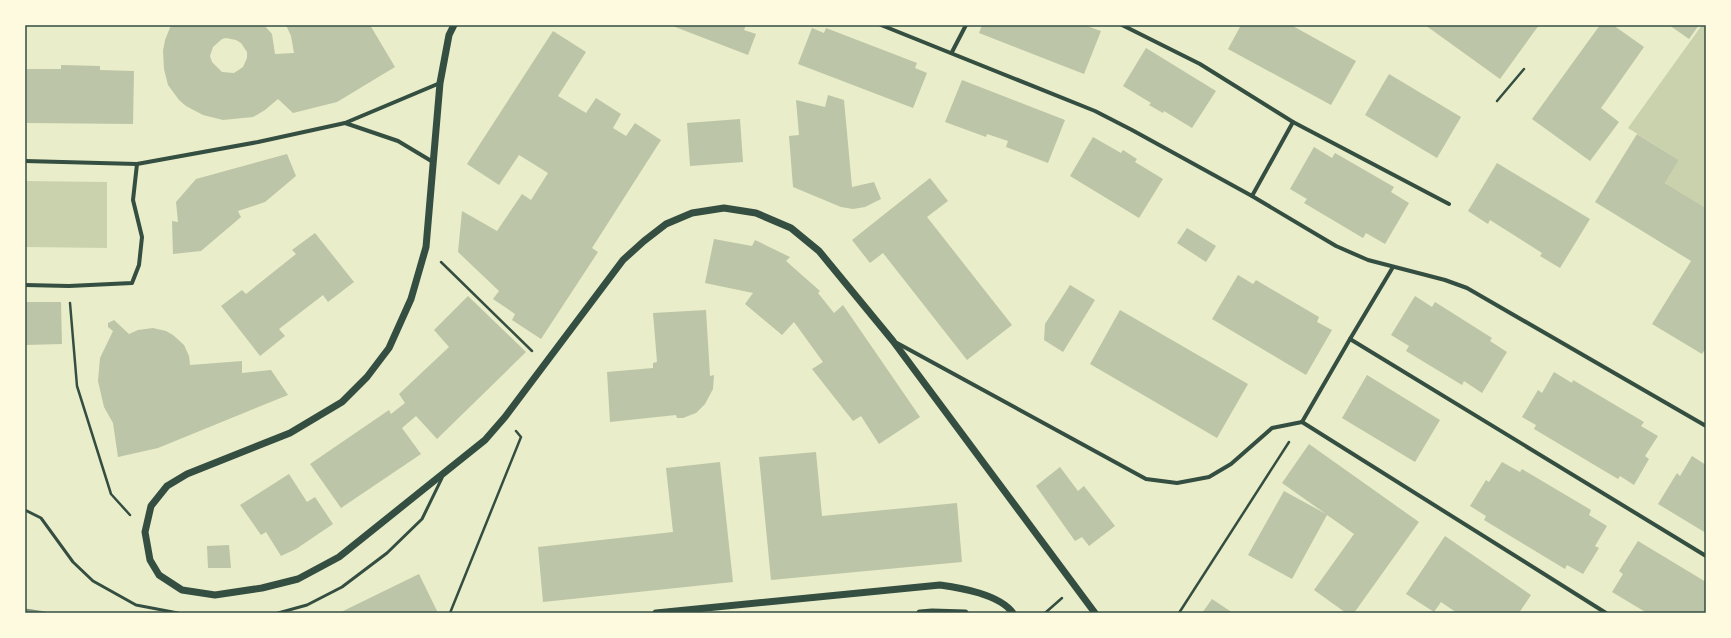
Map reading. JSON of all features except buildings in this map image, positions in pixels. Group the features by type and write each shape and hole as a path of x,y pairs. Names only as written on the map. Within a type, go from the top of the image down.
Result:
{"street":[{"path":"454,25 449,35 440,83 426,247 411,299 389,348 367,378 342,402 290,433 187,474 167,486 151,506 145,532 150,560 160,575 182,590 215,595 262,588 298,578 339,557 485,440 505,417 623,260 666,224 692,213 724,208 756,213 791,228 819,251 893,341 1095,613"},
{"path":"881,25 952,52 1095,111 1252,196 1336,246 1368,260 1445,280 1467,288 1706,426"},
{"path":"952,52 966,25"},
{"path":"1122,25 1200,64 1293,122 1449,204"},
{"path":"25,161 137,164 258,142 345,123 440,83"},
{"path":"1252,196 1293,122"},
{"path":"345,123 398,141 433,162"},
{"path":"25,286 69,286 132,283 139,265 142,237 133,200 137,164"},
{"path":"1302,422 1394,267"},
{"path":"1350,339 1706,556"},
{"path":"893,341 1146,479 1177,484 1209,477 1230,464 1272,428 1302,422 1606,613"},
{"path":"656,613 940,585 979,593 994,600 1012,613"},
{"path":"920,613 965,613"}],"lane":[{"path":"278,613 307,605 342,587 387,553 422,519 445,471"},
{"path":"25,510 41,518 73,562 93,581 136,605 178,613"}],"path":[{"path":"1497,101 1524,69"},
{"path":"426,247 545,364"},
{"path":"69,286 77,386 111,494 145,532"},
{"path":"450,613 521,437 505,417"},
{"path":"1179,613 1302,422"},
{"path":"1045,613 1075,588"}],"green space":[{"path":"1702,25 1706,25 1706,208 1665,183 1679,160 1628,128"},
{"path":"25,181 107,182 107,248 25,247"}],"railway":[{"path":"25,610 45,613"}]}
